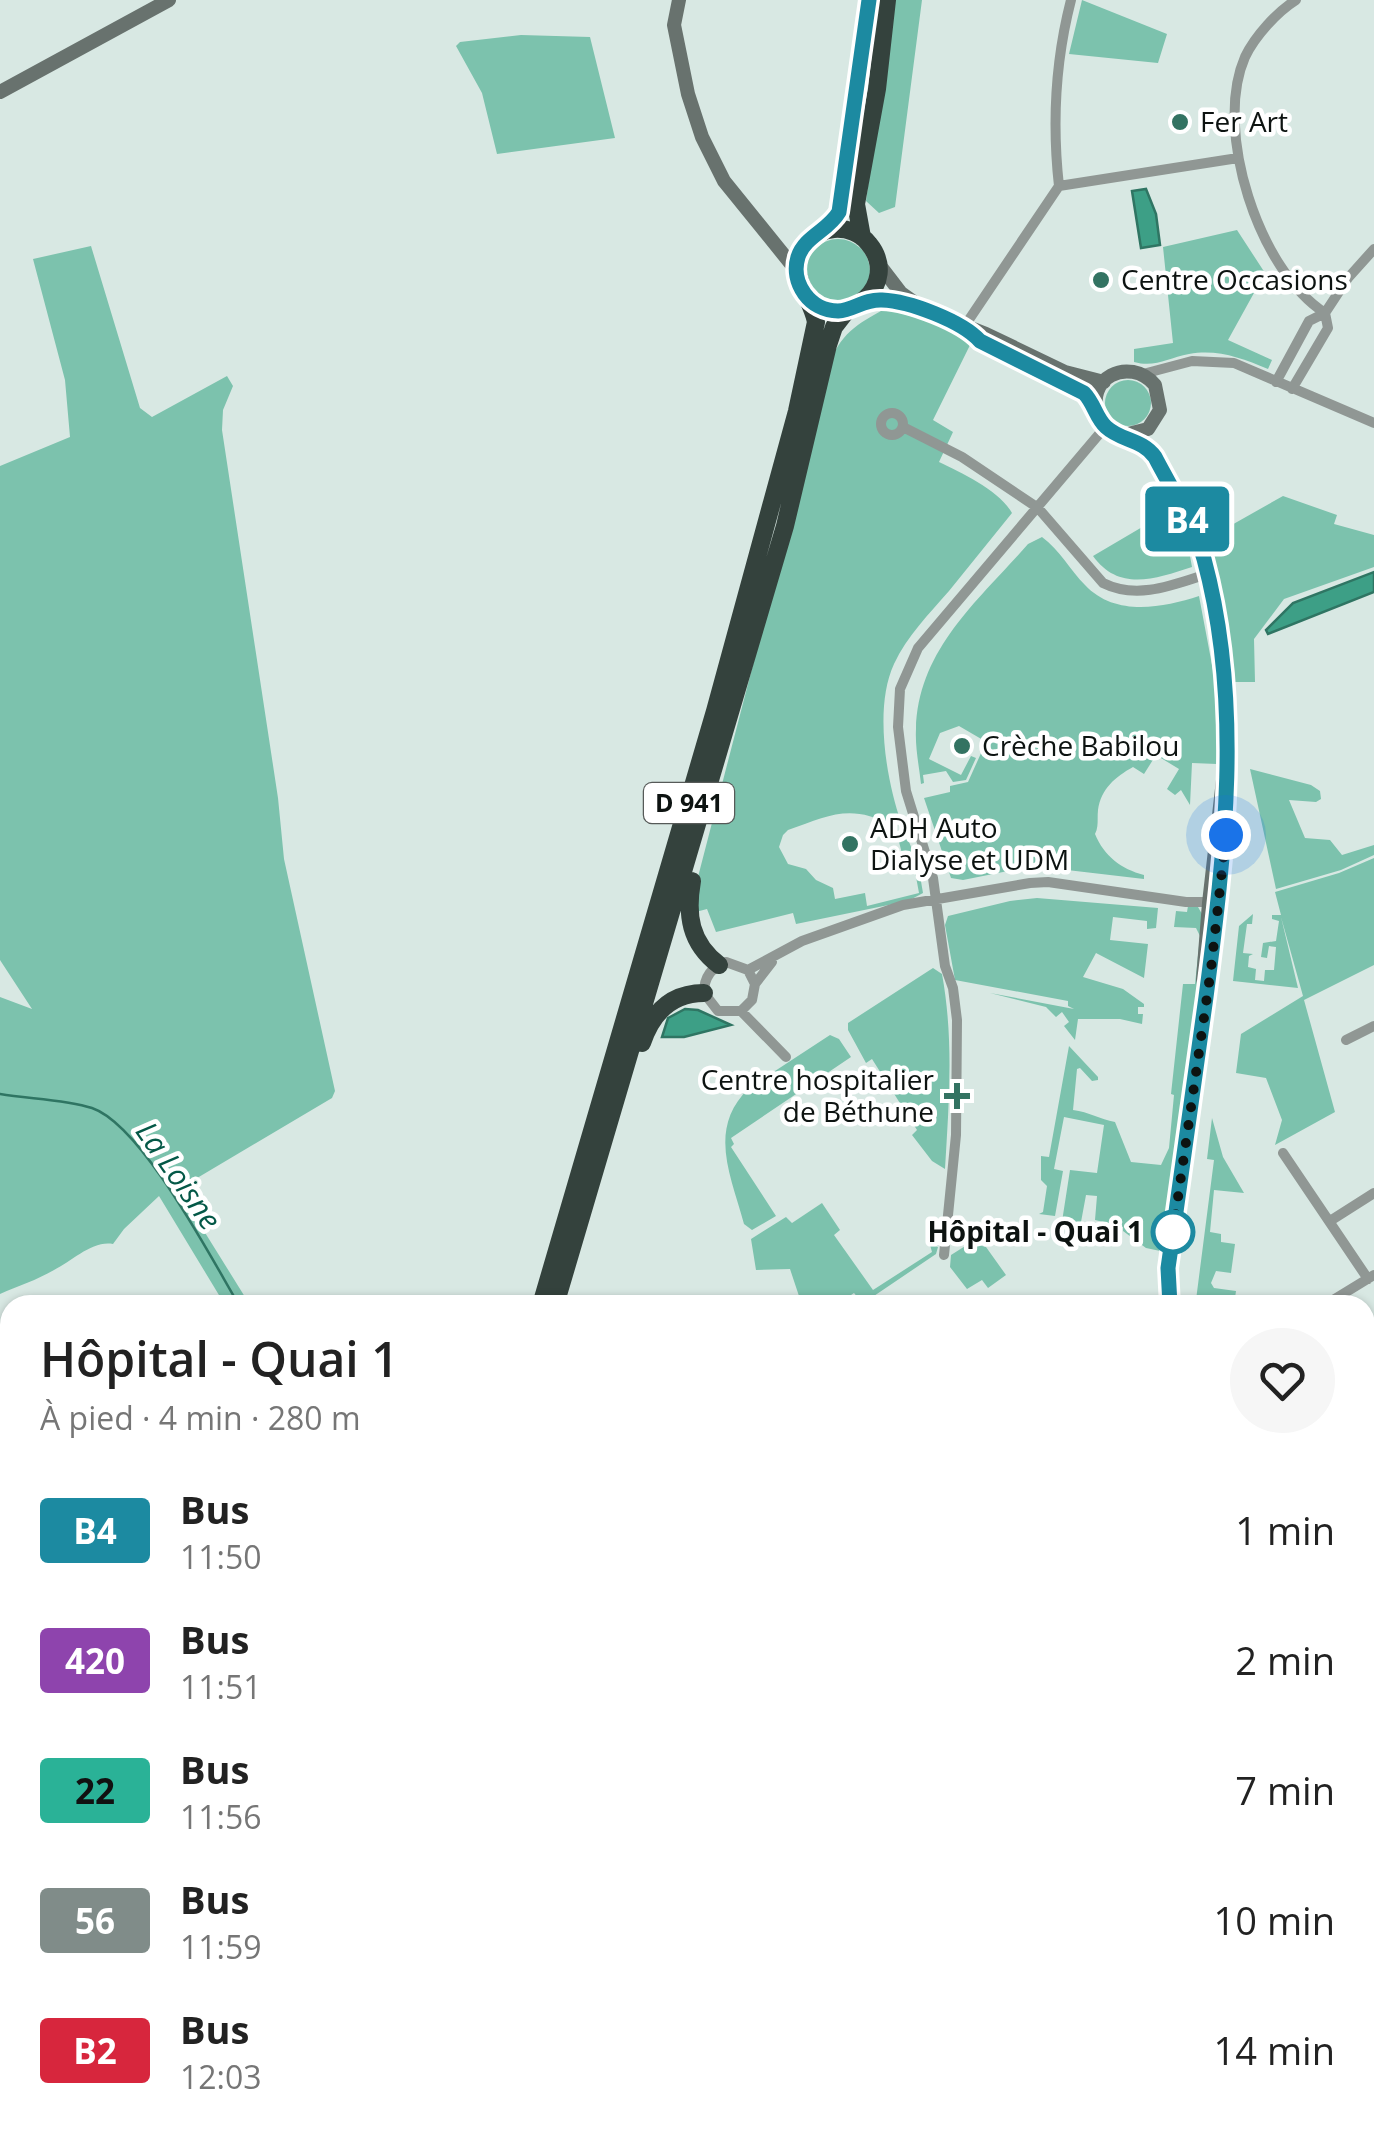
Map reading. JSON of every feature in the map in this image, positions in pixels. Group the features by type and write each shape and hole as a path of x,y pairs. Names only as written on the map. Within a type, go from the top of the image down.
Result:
{"highway":[{"path":"818,234 848,230 869,244 878,262 875,287 856,305 826,309 807,298 796,270 798,258 818,234 839,212 869,0"},
{"path":"862,236 856,204 887,0"},
{"name":"D 941","path":"544,1295 720,693 793,428 816,322 807,298"},
{"name":"D 941","path":"557,1295 785,526 828,344 834,328 856,305"},
{"path":"712,771 711,806 688,901 695,938 719,964"},
{"path":"613,1113 646,1030 663,1007 678,996 704,993"}],"street":[{"path":"0,92 169,0"},
{"path":"664,0 678,4 674,25 688,94 702,137 724,180 796,270"},
{"path":"967,328 1058,186 1054,138 1059,45 1070,0"},
{"path":"1292,389 1328,328 1325,313 1299,292 1275,256 1246,193 1236,131 1245,58 1261,34 1296,0"},
{"path":"1058,186 1238,158"},
{"path":"772,238 792,242 818,234"},
{"path":"1276,382 1309,320 1325,313 1348,278 1374,249"},
{"path":"878,262 901,294 925,310"},
{"path":"856,305 886,300 925,310 1065,372 1104,382"},
{"path":"967,328 980,341 1084,393 1106,426 1147,446 1198,540 1207,574 1225,675 1226,835 1213,902 1206,992 1168,1268 1169,1295"},
{"path":"1096,407 1097,394 1104,382 1122,371 1142,374 1192,362 1228,361 1374,423"},
{"path":"1147,446 1160,410 1159,393 1174,368"},
{"path":"1142,374 1159,393"},
{"path":"1124,435 1136,434 1152,425"},
{"path":"944,1255 956,1135 958,1054 953,988 945,966 929,860 906,791 898,727 900,689 918,648 1106,426"},
{"path":"903,428 962,456 1038,508 1103,583 1116,590 1159,590 1207,574"},
{"path":"748,970 841,924 936,898 1048,882 1213,902"},
{"path":"755,984 748,970 734,963 719,964 707,976 704,993 718,1011 734,1013 746,1006 755,984 775,958"},
{"path":"746,1006 757,1026 786,1057"},
{"path":"1346,1040 1374,1026"},
{"path":"1283,1153 1371,1277 1341,1295"},
{"path":"1330,1221 1374,1192"}],"shaded area":[{"path":"893,0 922,0 895,207 879,213 866,201"},
{"path":"1082,0 1167,34 1158,63 1069,54"},
{"path":"521,35 590,37 615,138 497,154 482,93 456,46 460,42"},
{"path":"1146,189 1156,214 1160,245 1141,248 1132,191"},
{"path":"1237,230 1265,273 1228,340 1272,360 1268,369 1210,353 1155,363 1134,362 1134,349 1173,343 1163,247"},
{"path":"838,239 861,248 870,271 861,294 838,303 815,294 806,271 815,248"},
{"path":"91,246 140,408 152,417 227,376 233,386 223,410 222,430 284,859 335,1091 332,1098 182,1187 199,1223 244,1295 219,1295 159,1196 113,1244 90,1248 48,1274 0,1294 0,997 32,1009 0,960 0,466 70,437 65,380 33,259"},
{"path":"892,305 972,341 933,420 953,432 939,462 989,490 1012,513 919,626 894,664 883,722 891,785 901,822 893,826 852,813 829,816 788,830 779,847 788,864 806,869 816,880 833,888 835,899 865,893 867,906 919,893 914,866 904,861 899,842 905,832 918,864 923,893 908,901 796,924 793,913 716,932 707,909 692,913 692,900 833,356 850,331"},
{"path":"1128,380 1144,387 1151,403 1144,419 1128,426 1112,419 1105,403 1112,387"},
{"path":"1283,496 1337,515 1334,524 1374,535 1374,567 1284,599 1254,639 1255,682 1220,682 1191,548"},
{"path":"1166,513 1188,545 1192,567 1138,580 1114,575 1093,556"},
{"path":"1042,537 1085,585 1110,602 1155,606 1199,596 1219,702 1217,764 1192,763 1190,805 1181,790 1175,795 1167,789 1179,769 1156,755 1144,774 1133,767 1115,779 1102,796 1098,810 1095,834 1103,849 1121,865 1144,875 1144,879 1033,866 963,880 951,878 924,798 950,792 950,786 968,782 983,740 959,726 940,733 929,759 961,775 971,756 976,758 966,780 953,782 946,771 923,775 921,784 916,729 927,674 939,650 972,606 1028,544"},
{"path":"1374,572 1374,592 1268,634 1266,630 1293,603"},
{"path":"1250,769 1311,785 1320,791 1321,799 1316,802 1289,800 1305,838 1330,840 1342,855 1374,845 1374,855 1341,870 1276,889"},
{"path":"1374,858 1374,965 1304,1000 1335,1112 1275,1145 1282,1120 1266,1078 1236,1073 1241,1034 1303,996 1281,917 1298,988 1233,981 1239,926 1253,914 1252,924 1247,924 1243,953 1253,954 1249,956 1248,967 1256,969 1255,980 1264,981 1265,970 1274,970 1276,947 1269,946 1267,958 1261,957 1263,943 1276,941 1279,921 1272,919 1272,915 1281,915 1275,892"},
{"path":"1037,898 1158,908 1156,928 1147,929 1147,921 1113,917 1110,940 1148,944 1144,978 1096,953 1083,977 1123,989 1144,1004 1138,1007 1138,1014 1143,1014 1142,1024 1120,1019 1078,1019 1075,1040 1064,1026 1069,1022 1062,1012 1056,1017 1046,1007 990,993 1074,1009 1068,1001 955,980 945,925 948,916"},
{"path":"1188,906 1198,907 1202,914 1192,1059 1165,1252 1146,1248 1123,1227 1095,1220 1097,1196 1086,1195 1081,1222 1095,1225 1093,1233 1061,1228 1070,1170 1097,1173 1104,1125 1064,1117 1054,1169 1063,1171 1055,1216 1039,1214 1043,1212 1047,1186 1041,1180 1041,1156 1049,1157 1069,1046 1098,1077 1092,1081 1077,1069 1073,1110 1115,1122 1131,1162 1161,1165 1169,1148 1183,984 1195,984 1200,936 1196,928 1174,927 1176,911 1187,912"},
{"path":"933,968 942,974 948,1023 945,1169 932,1161 912,1135 917,1130 872,1059 866,1063 848,1030 848,1023"},
{"path":"685,1009 698,1010 731,1025 684,1037 662,1037 668,1018"},
{"path":"830,1035 839,1039 851,1057 731,1138 731,1147 776,1216 752,1230 744,1224 729,1170 729,1120 749,1088"},
{"path":"1212,1118 1223,1157 1244,1193 1214,1190 1210,1232 1221,1234 1221,1242 1235,1244 1231,1273 1216,1271 1211,1283 1214,1288 1236,1291 1235,1295 1197,1295 1214,1160 1207,1159"},
{"path":"822,1203 840,1230 834,1235 873,1290 932,1252 930,1245 938,1247 936,1254 875,1295 799,1295 790,1269 756,1270 751,1239 786,1217 792,1223"},
{"path":"970,1243 986,1247 1006,1275 988,1288 982,1280 967,1289 950,1267 951,1255"}],"waterway":[{"name":"La Loisne","path":"0,1094 81,1105 112,1119 174,1195 233,1295"}],"bus line":[{"name":"B4","path":"869,0 839,212 826,230 810,238 803,247 796,270 802,292 813,303 834,311 865,300 886,300 925,310 970,330 980,341 1084,393 1106,426 1147,446 1155,457 1198,540 1204,561 1225,675 1226,835 1166,1282 1168,1295"}],"place":[{"name":"Fer Art","path":"1180,122"},
{"name":"Centre Occasions","path":"1101,280"},
{"name":"Crèche Babilou","path":"962,746"},
{"name":"ADH Auto Dialyse et UDM","path":"850,844"},
{"name":"Centre hospitalier de Béthune","path":"957,1096"},
{"name":"Hôpital - Quai 1","path":"1173,1232"}],"route":[{"path":"1173,1232 1226,835"}]}
